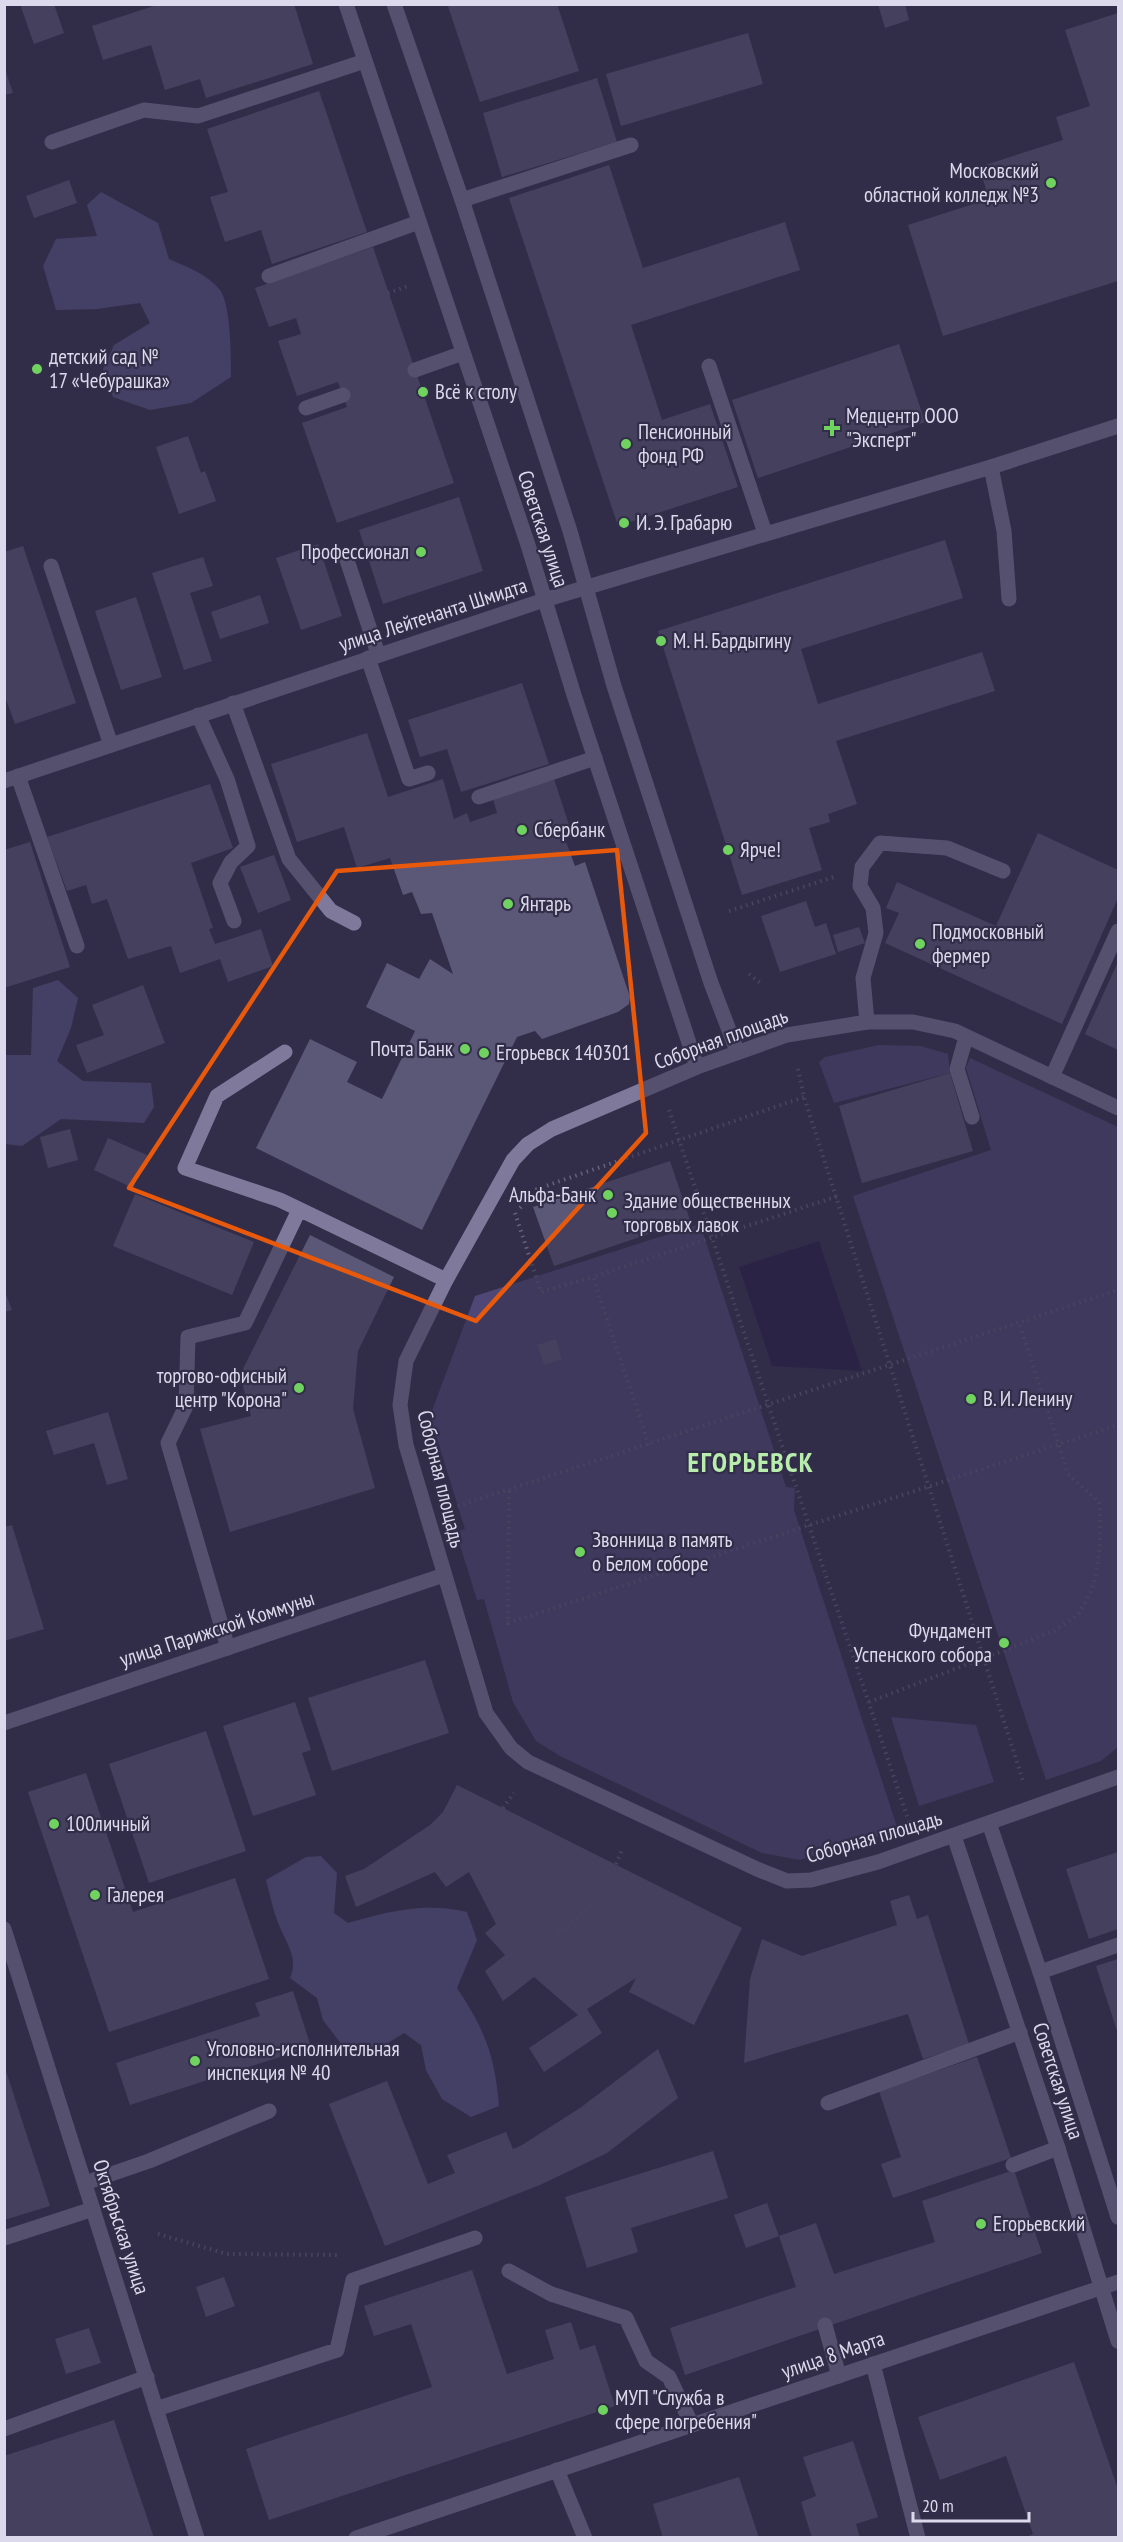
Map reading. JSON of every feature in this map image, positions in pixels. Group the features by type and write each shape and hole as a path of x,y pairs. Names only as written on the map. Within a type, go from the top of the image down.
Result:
{"main road":[{"name":"Советская улица","path":"346,4 697,1066"},
{"name":"Советская улица","path":"394,4 462,200 586,588 617,697 711,983 737,1051"},
{"path":"52,142 144,110 198,116 365,61"},
{"path":"462,200 631,145"},
{"path":"269,276 419,222"},
{"path":"415,370 463,353"},
{"path":"709,366 765,533"},
{"path":"306,408 343,395"},
{"name":"улица Лейтенанта Шмидта","path":"11,778 544,600 991,467 1119,426"},
{"path":"991,467 1004,531 1009,599"},
{"path":"346,557 409,779 428,773"},
{"path":"51,566 111,745"},
{"path":"233,703 289,859 331,911 354,923"},
{"path":"198,715 227,779 248,846 231,862 220,883 234,921"},
{"path":"478,797 595,758"},
{"path":"11,778 77,946"},
{"path":"867,1022 863,978 876,933 873,908 860,886 861,867 880,843 947,848 1003,871"},
{"path":"1052,1077 1119,931"},
{"name":"Соборная площадь","path":"1119,1108 955,1032 913,1022 867,1022 787,1035 697,1066 552,1130 528,1144 513,1160 496,1186 406,1361 400,1405 406,1445 486,1713 511,1748 528,1762 787,1881 812,1880 878,1862 1119,1777"},
{"path":"966,1037 957,1069 972,1117"},
{"path":"285,1052 217,1096 185,1168 280,1200 446,1280"},
{"path":"228,1648 168,1443 186,1406 188,1337 245,1323 299,1210"},
{"name":"улица Парижской Коммуны","path":"4,1723 444,1575"},
{"name":"Советская улица","path":"989,1823 1119,2217"},
{"name":"Советская улица","path":"954,1836 1058,2148 1119,2341"},
{"name":"Октябрьская улица","path":"4,1929 197,2538"},
{"path":"1040,1972 1119,1946"},
{"path":"828,2103 1020,2032"},
{"path":"85,2183 149,2161 269,2111"},
{"path":"1012,2165 1058,2148"},
{"path":"4,2238 93,2209"},
{"path":"156,2409 337,2350 353,2280 475,2238"},
{"path":"509,2271 551,2294 626,2318 646,2361 669,2377 692,2424"},
{"name":"улица 8 Марта","path":"356,2538 1119,2282"},
{"path":"825,2325 839,2376"},
{"path":"873,2364 918,2538"},
{"path":"4,2429 147,2377"},
{"path":"557,2470 585,2538"}],"path":[{"path":"388,293 408,286"},
{"path":"729,911 861,867"},
{"path":"749,974 763,985"},
{"path":"798,1069 804,1097 838,1196 1025,1788"},
{"path":"804,1097 537,1189 515,1214 541,1292 838,1196"},
{"path":"668,1109 911,1827"},
{"path":"592,1277 649,1445"},
{"path":"448,1509 509,1491 1119,1290"},
{"path":"869,1702 1054,1631 1080,1612 1094,1580 1102,1538 1099,1502 1068,1474 1019,1322"},
{"path":"509,1491 508,1623 1119,1425"},
{"path":"503,1808 513,1793"},
{"path":"616,1864 623,1848"},
{"path":"558,1934 591,1905"},
{"path":"158,2234 227,2254 341,2255"}],"highlighted area":[{"path":"617,850 646,1133 476,1321 129,1188 337,871"}],"shaded area":[{"path":"101,192 158,223 169,259 196,271 215,284 224,297 230,332 231,377 191,403 150,410 113,397 103,369 114,345 150,323 140,303 97,309 56,310 43,266 56,239 97,236 87,205"},
{"path":"58,980 78,998 71,1028 57,1061 83,1081 151,1083 154,1107 144,1123 61,1119 22,1146 5,1144 5,1055 31,1055 33,988"},
{"path":"879,1045 921,1046 948,1054 950,1073 834,1103 819,1062 825,1057"},
{"path":"970,1058 1118,1127 1118,1747 1101,1761 1046,1780 853,1196 991,1150 966,1068"},
{"path":"700,1224 786,1487 795,1488 794,1510 898,1830 800,1860 762,1853 560,1756 536,1741 513,1702 484,1599 477,1600 456,1532 465,1529 430,1416 475,1296"},
{"path":"819,1241 862,1371 772,1366 739,1267"},
{"path":"891,1717 976,1725 994,1782 919,1806"},
{"path":"321,1856 337,1873 334,1913 348,1923 407,1909 436,1908 467,1912 477,1940 457,1988 475,2017 487,2044 495,2072 499,2106 471,2117 442,2099 426,2070 421,2045 404,2033 372,2053 342,2045 323,2020 317,1998 290,1978 292,1957 277,1920 266,1880 306,1857"}],"building":[{"path":"20,4 54,4 64,33 34,44"},
{"path":"160,4 294,4 313,64 206,98 200,79 165,90 151,45 103,60 92,26"},
{"path":"454,4 557,4 579,71 480,102 448,6"},
{"path":"878,4 905,4 909,20 885,28"},
{"name":"Московский областной колледж №3","path":"1118,13 1118,281 943,336 908,225 989,199 979,167 1063,140 1056,117 1090,106 1065,30"},
{"path":"748,33 763,84 621,126 606,74"},
{"path":"4,66 13,93 4,95"},
{"path":"597,78 617,142 502,177 483,113"},
{"path":"319,91 367,232 272,264 261,230 225,242 210,197 228,192 207,129"},
{"path":"609,165 643,268 785,222 800,270 631,325 662,420 710,404 738,487 618,526 509,198"},
{"path":"69,180 77,203 34,218 26,196"},
{"path":"373,247 454,483 337,523 302,423 347,407 338,382 297,396 278,341 301,334 296,318 269,327 255,288"},
{"path":"899,344 925,422 758,478 732,400"},
{"path":"188,436 201,473 205,471 216,501 179,514 156,447"},
{"name":"Профессионал","path":"459,497 483,571 383,604 359,530"},
{"path":"945,540 963,598 801,649 818,704 982,652 995,691 836,741 857,804 828,814 830,822 809,828 822,870 742,895 658,631"},
{"path":"318,544 342,616 301,630 276,558"},
{"path":"23,546 76,703 15,724 4,694 4,552"},
{"path":"203,557 213,586 190,593 212,661 184,670 152,573"},
{"path":"260,595 269,623 220,639 211,612"},
{"path":"136,597 162,677 121,690 95,611"},
{"path":"522,683 549,764 461,792 447,749 420,757 408,720"},
{"path":"367,733 388,797 443,779 454,819 467,813 470,822 497,813 493,799 554,779 573,837 565,839 575,866 585,862 630,997 629,1004 618,1012 542,1039 535,1031 517,1037 422,1230 256,1148 310,1039 357,1062 347,1082 382,1099 415,1031 366,1007 387,963 419,979 430,959 453,974 432,913 421,914 412,892 403,895 390,858 357,868 344,827 297,842 271,764"},
{"path":"210,784 233,848 191,863 213,928 209,929 215,944 261,929 273,966 228,982 220,959 180,973 171,946 128,959 107,899 92,904 86,885 67,891 47,837"},
{"path":"1038,833 1118,870 1118,898 1062,1024 885,943 899,913 886,908 897,882 996,926"},
{"path":"30,842 70,967 4,988 4,850"},
{"path":"274,855 291,900 258,913 240,867"},
{"path":"806,901 815,927 826,923 836,954 780,972 761,916"},
{"path":"859,927 865,943 838,952 833,935"},
{"path":"1118,962 1118,1050 1085,1034"},
{"path":"143,985 165,1043 87,1073 76,1045 104,1035 92,1005"},
{"path":"950,1073 973,1151 862,1183 839,1106"},
{"path":"70,1129 78,1160 48,1168 40,1137"},
{"path":"108,1138 147,1155 133,1188 94,1170"},
{"name":"Здание общественных торговых лавок","path":"670,1161 690,1220 554,1266 533,1207"},
{"path":"135,1194 254,1242 232,1295 113,1246"},
{"name":"торгово-офисный центр \"Корона\"","path":"310,1235 394,1277 358,1351 353,1409 375,1488 230,1532 200,1429 251,1416 240,1375"},
{"path":"4,1289 12,1310 4,1312"},
{"path":"556,1339 562,1359 544,1365 537,1345"},
{"path":"108,1412 128,1479 107,1485 94,1443 54,1455 46,1431"},
{"path":"12,1525 44,1629 4,1641 4,1527"},
{"path":"425,1660 449,1733 332,1771 308,1698"},
{"path":"295,1702 311,1750 302,1753 316,1795 253,1816 223,1726"},
{"path":"206,1731 246,1851 149,1883 109,1764"},
{"name":"Галерея","path":"86,1773 133,1912 235,1878 269,1979 109,2032 28,1792"},
{"path":"457,1785 742,1928 694,2025 629,1992 636,1978 587,2009 602,2033 544,2072 529,2048 578,2015 534,1977 503,2001 485,1971 505,1955 485,1933 496,1924 469,1872 446,1887 435,1872 356,1907 345,1876 364,1869 430,1825 443,1812"},
{"path":"1118,1852 1118,1929 1089,1939 1066,1869"},
{"path":"909,1895 917,1919 928,1915 969,2044 923,2059 908,2014 744,2063 750,1979 762,1939 802,1956 897,1925 890,1901"},
{"path":"1118,1959 1118,2034 1096,1966"},
{"name":"Уголовно-исполнительная инспекция № 40","path":"293,1991 311,2047 130,2105 116,2063 260,2016 255,2003"},
{"path":"658,2049 678,2098 607,2153 540,2185 385,2246 329,2104 387,2081 428,2184 455,2173 447,2155 506,2132 513,2149 522,2145 580,2108"},
{"path":"977,2057 1011,2158 893,2198 881,2164 901,2157 879,2091"},
{"path":"4,2065 50,2206 4,2220"},
{"path":"713,2151 728,2198 631,2228 638,2252 587,2268 565,2197"},
{"path":"1014,2170 1042,2253 685,2375 670,2328 796,2287 779,2236 816,2223 834,2274 935,2242 922,2201"},
{"path":"767,2203 779,2236 746,2248 734,2215"},
{"path":"472,2270 507,2374 554,2359 545,2330 571,2322 580,2350 595,2345 615,2406 269,2520 246,2449 432,2387 411,2324 374,2336 364,2306"},
{"path":"224,2277 235,2306 206,2317 196,2287"},
{"path":"89,2328 101,2363 66,2374 55,2339"},
{"path":"1074,2362 1118,2489 1118,2538 1024,2538 1033,2534 1006,2456 940,2480 918,2417"},
{"path":"114,2420 154,2538 4,2538 4,2456"},
{"path":"853,2441 878,2517 856,2524 860,2538 812,2538 801,2502 816,2496 803,2457"},
{"path":"739,2477 759,2538 663,2538 653,2504"}],"place":[{"name":"Московский областной колледж №3","path":"1051,183"},
{"name":"детский сад № 17 «Чебурашка»","path":"37,369"},
{"name":"Всё к столу","path":"423,392"},
{"name":"Медцентр ООО \"Эксперт\"","path":"832,428"},
{"name":"Пенсионный фонд РФ","path":"626,444"},
{"name":"И. Э. Грабарю","path":"624,523"},
{"name":"Профессионал","path":"421,552"},
{"name":"М. Н. Бардыгину","path":"661,641"},
{"name":"Сбербанк","path":"522,830"},
{"name":"Ярче!","path":"728,850"},
{"name":"Янтарь","path":"508,904"},
{"name":"Подмосковный фермер","path":"920,944"},
{"name":"Почта Банк","path":"465,1049"},
{"name":"Егорьевск 140301","path":"484,1053"},
{"name":"Альфа-Банк","path":"608,1195"},
{"name":"Здание общественных торговых лавок","path":"612,1213"},
{"name":"торгово-офисный центр \"Корона\"","path":"299,1388"},
{"name":"В. И. Ленину","path":"971,1399"},
{"name":"Звонница в память о Белом соборе","path":"580,1552"},
{"name":"Фундамент Успенского собора","path":"1004,1643"},
{"name":"100личный","path":"54,1824"},
{"name":"Галерея","path":"95,1895"},
{"name":"Уголовно-исполнительная инспекция № 40","path":"195,2061"},
{"name":"Егорьевский","path":"981,2224"},
{"name":"МУП \"Служба в сфере погребения\"","path":"603,2410"}],"district":[{"name":"ЕГОРЬЕВСК","path":"751,1463"}]}
